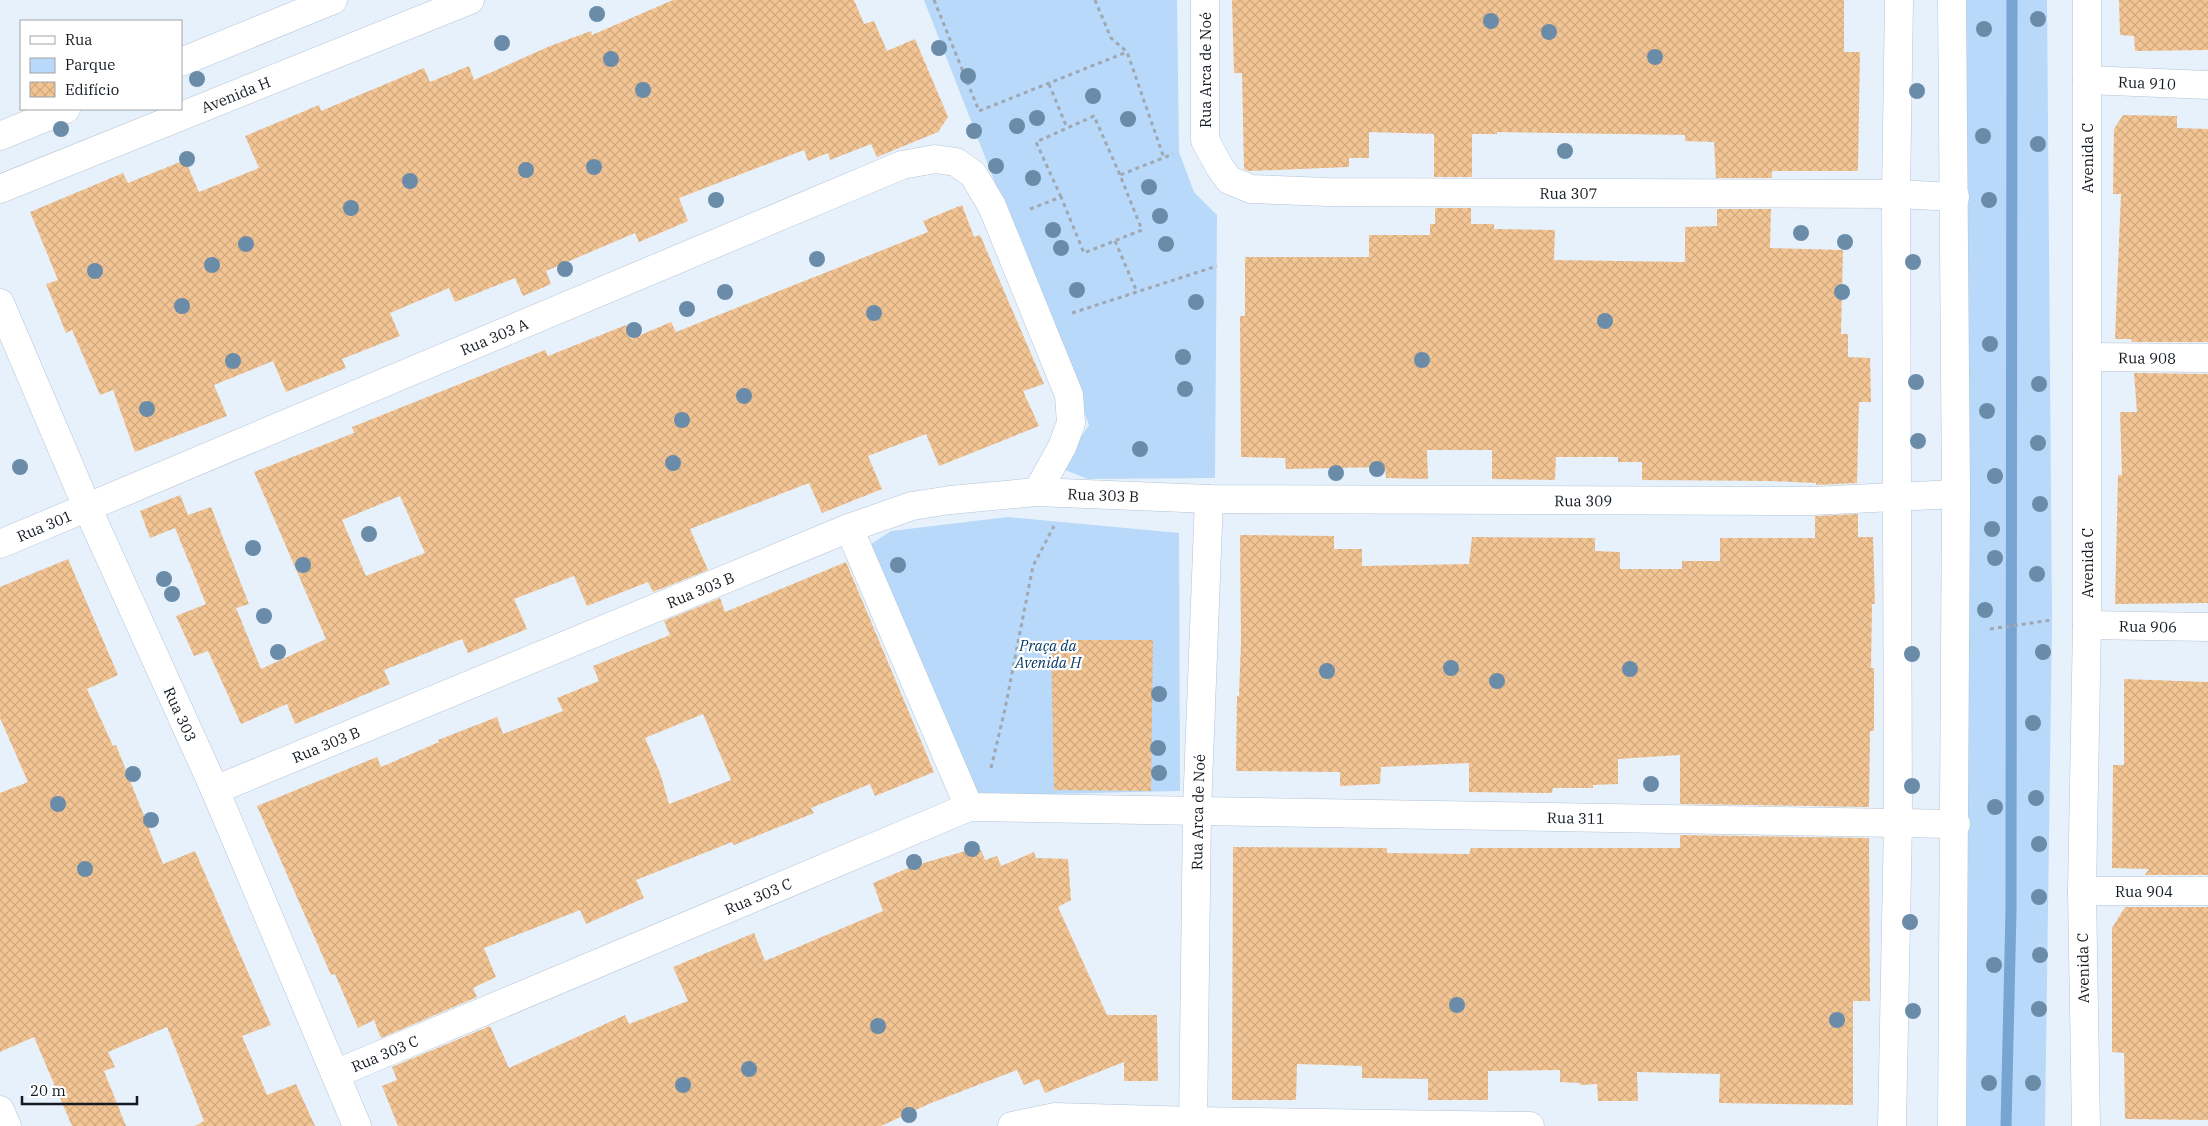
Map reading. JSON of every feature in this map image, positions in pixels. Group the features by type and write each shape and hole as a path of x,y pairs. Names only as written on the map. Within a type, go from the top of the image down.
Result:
{"street":[{"path":"182,62 333,0"},
{"name":"Avenida H","path":"0,189 470,0"},
{"name":"Rua Arca de Noé","path":"1205,140 1206,0"},
{"path":"1892,1126 1898,822 1896,194 1899,0"},
{"path":"1952,0 1956,494 1956,824 1952,1126"},
{"name":"Avenida C","path":"2086,1126 2082,891 2087,625 2087,0"},
{"name":"Rua 910","path":"2087,80 2208,85"},
{"path":"0,136 64,110"},
{"name":"Rua 307","path":"1205,140 1229,180 1251,189 1328,192 1896,194 1955,197"},
{"name":"Rua 303 A","path":"87,506 902,165 935,159 956,162 973,174 992,206 1069,396 1071,423 1062,447 1037,492"},
{"name":"Rua 303","path":"0,303 87,506 216,790 357,1126"},
{"name":"Rua 908","path":"2086,357 2208,358"},
{"name":"Rua 303 B","path":"216,790 849,528 912,506 950,500 1037,492 1209,499"},
{"name":"Rua 309","path":"1209,499 1812,501 1956,494"},
{"name":"Rua Arca de Noé","path":"1193,1124 1197,810 1209,499"},
{"name":"Rua 301","path":"0,544 87,506"},
{"path":"849,528 975,808"},
{"name":"Rua 906","path":"2087,625 2208,627"},
{"name":"Rua 303 C","path":"336,1074 975,808 1197,810"},
{"name":"Rua 311","path":"1197,810 1956,824"},
{"name":"Rua 904","path":"2082,891 2208,891"},
{"path":"0,1110 7,1126"},
{"path":"1012,1126 1055,1117 1193,1124 1530,1126"}],"path":[{"path":"934,0 979,111 1127,52"},
{"path":"1095,0 1111,38 1127,52 1164,158"},
{"path":"1049,84 1066,128"},
{"path":"1094,116 1120,175 1142,230 1084,253 1036,142 1094,116"},
{"path":"1120,175 1179,152"},
{"path":"1026,211 1061,197"},
{"path":"1115,241 1137,292"},
{"path":"1066,315 1217,266"},
{"path":"975,808 1005,709 1033,566 1056,521"},
{"path":"1995,628 2052,620"}],"green space":[{"path":"924,0 1177,0 1179,152 1194,192 1217,215 1215,478 1088,479 1060,468 1089,425"},
{"path":"1965,0 2047,0 2052,620 2045,1126 1965,1126 1969,632"},
{"name":"Praça da Avenida H","path":"1008,517 1179,533 1180,791 966,796 861,551 891,531"}],"building":[{"path":"673,0 854,0 864,24 874,21 887,51 915,39 948,117 938,132 877,157 871,144 830,160 828,153 808,161 804,150 679,198 688,221 639,242 635,233 546,271 551,284 523,296 515,278 455,302 449,288 390,313 400,336 342,359 346,368 286,392 273,361 214,385 227,416 135,452 113,390 100,395 72,330 66,333 46,284 58,280 30,212 123,173 128,183 185,160 199,192 259,168 245,136 319,105 321,111 424,68 430,82 469,66 474,80 550,46 591,31 592,35"},
{"path":"1232,0 1844,0 1844,52 1860,52 1858,171 1772,171 1772,178 1716,178 1714,142 1685,141 1685,135 1497,132 1497,134 1472,134 1472,177 1434,177 1434,134 1369,132 1369,158 1349,158 1349,167 1249,171 1244,169 1242,73 1234,73"},
{"path":"2119,0 2208,0 2208,50 2135,51 2134,36 2120,35"},
{"path":"2123,115 2177,116 2177,128 2208,129 2208,342 2132,342 2131,339 2115,339 2121,194 2113,194 2114,129"},
{"path":"962,205 974,237 980,235 1044,384 1023,391 1039,426 939,466 926,434 868,456 882,489 822,513 809,483 690,529 708,570 653,592 648,582 587,606 574,576 514,599 527,629 468,653 462,639 384,670 390,684 295,724 287,704 241,724 208,651 194,656 176,616 206,604 175,528 150,538 140,511 180,495 188,515 211,507 249,604 236,608 261,669 326,639 254,472 354,433 352,427 545,350 548,356 626,325 631,339 671,322 676,332 928,232 923,221","holes":["400,496 425,553 366,576 342,520"]},
{"path":"1435,208 1471,208 1471,224 1494,224 1494,229 1555,230 1554,260 1685,262 1685,227 1717,226 1717,209 1771,209 1770,248 1843,250 1841,334 1848,334 1848,357 1870,358 1871,402 1859,402 1857,483 1816,485 1816,483 1770,481 1642,480 1642,462 1618,462 1618,457 1556,457 1555,480 1492,479 1492,450 1427,450 1428,479 1386,478 1385,467 1286,469 1285,458 1241,457 1240,316 1245,316 1245,257 1369,257 1369,235 1430,235 1430,224 1435,224"},
{"path":"2134,373 2208,374 2208,603 2115,604 2118,475 2122,475 2120,412 2137,412"},
{"path":"1858,514 1858,537 1873,537 1875,604 1872,604 1871,668 1874,668 1874,731 1870,731 1869,807 1680,804 1680,755 1618,759 1618,784 1593,785 1593,788 1553,788 1552,793 1469,792 1469,763 1381,767 1380,784 1340,786 1340,772 1236,771 1237,696 1239,696 1241,642 1240,535 1334,536 1334,549 1362,549 1362,566 1469,564 1472,537 1595,538 1595,551 1620,552 1620,569 1682,569 1682,561 1720,561 1720,538 1815,538 1815,516"},
{"path":"68,559 118,675 87,689 113,746 116,745 163,864 195,851 271,1025 242,1036 267,1095 296,1084 315,1126 195,1126 204,1121 167,1027 108,1052 115,1067 104,1071 126,1126 72,1126 34,1037 0,1052 0,793 28,782 0,718 0,587"},
{"path":"846,562 934,772 875,796 870,784 811,808 814,813 734,845 732,842 636,880 644,898 586,924 580,910 484,948 496,977 473,988 477,997 381,1038 374,1020 358,1028 335,974 331,975 257,806 377,757 381,767 439,742 438,740 497,717 503,734 563,711 557,698 599,681 593,666 670,635 664,621 720,598 725,612","holes":["703,714 731,780 669,804 660,773 645,738"]},
{"path":"1051,640 1153,640 1151,791 1054,790"},
{"path":"2124,679 2208,682 2208,875 2145,875 2149,869 2112,868 2113,765 2124,765"},
{"path":"1680,835 1869,838 1870,1001 1853,1001 1853,1105 1719,1103 1720,1074 1637,1072 1638,1101 1598,1101 1597,1084 1580,1085 1580,1083 1560,1082 1560,1070 1488,1071 1488,1100 1428,1100 1428,1079 1362,1078 1362,1066 1297,1064 1296,1100 1232,1100 1233,847 1387,848 1387,853 1469,854 1471,848 1680,848"},
{"path":"969,850 981,850 985,860 997,856 1001,866 1034,852 1036,858 1068,859 1071,900 1058,907 1107,1015 1157,1015 1158,1081 1124,1081 1124,1062 1045,1093 1039,1079 1024,1085 1017,1070 931,1103 881,1126 398,1126 382,1086 397,1080 392,1067 490,1026 509,1068 625,1015 629,1024 688,1001 673,967 754,933 765,961 883,911 873,883 913,866"},
{"path":"2125,907 2208,907 2208,1120 2125,1119 2124,1053 2112,1052 2112,928"}],"waterway":[{"path":"2006,1126 2011,911 2012,0"}]}
